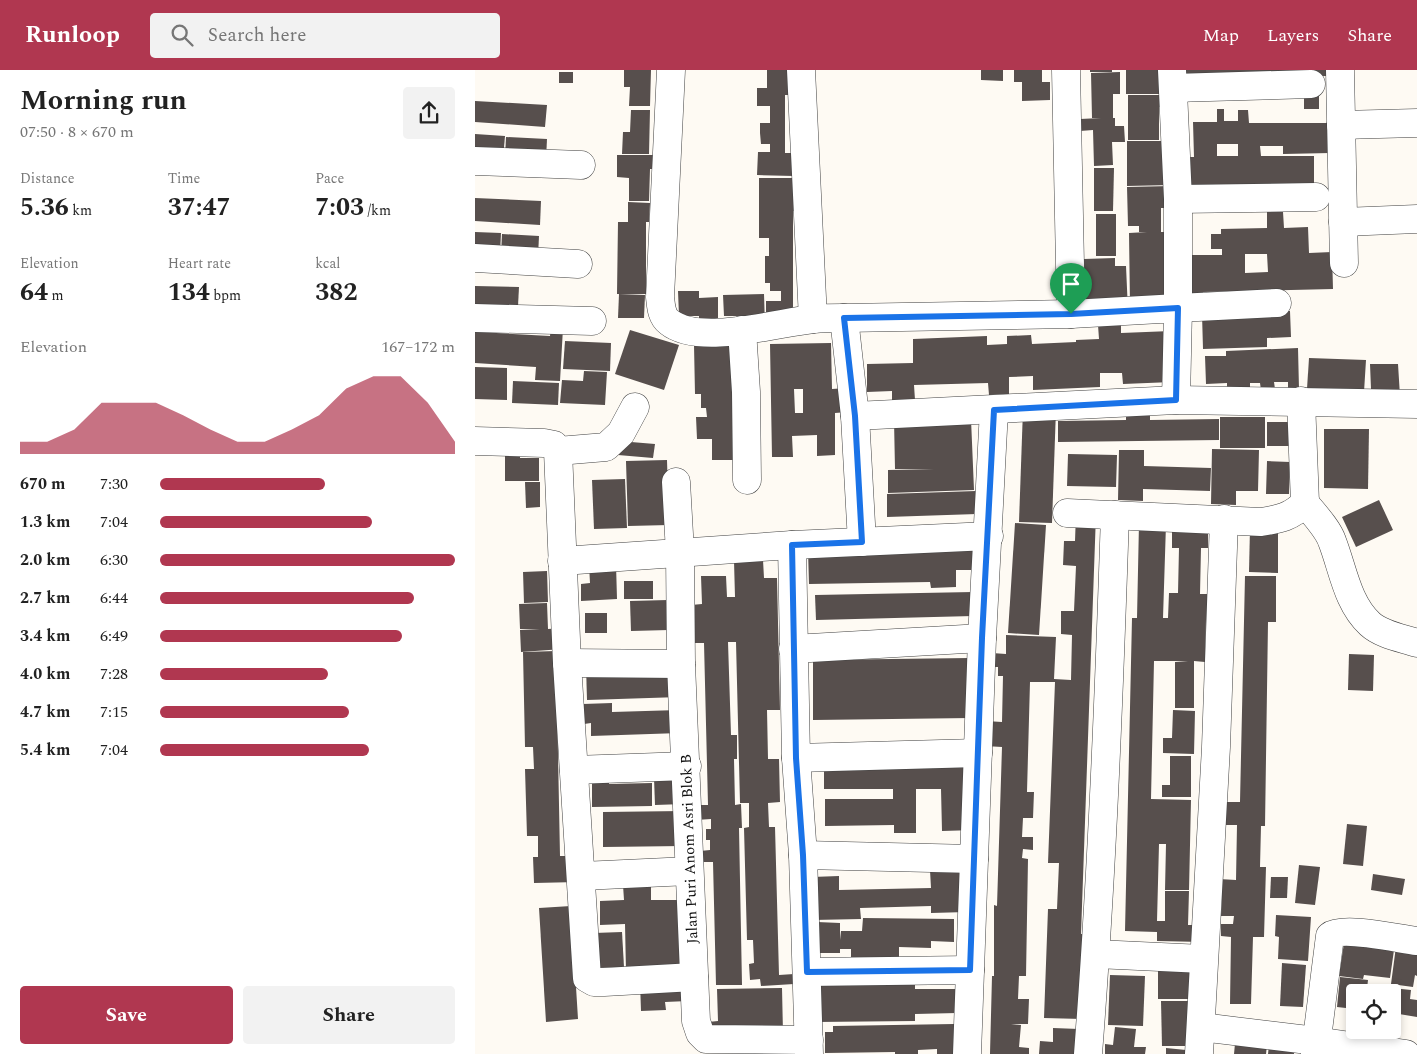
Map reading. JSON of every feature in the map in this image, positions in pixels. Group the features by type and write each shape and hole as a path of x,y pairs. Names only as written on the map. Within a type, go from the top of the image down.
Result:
{"street":[{"path":"671,70 660,297 663,314 668,321 685,330 698,333 742,330 813,319 1071,314 1277,303"},
{"path":"801,70 813,319"},
{"path":"1066,70 1071,314"},
{"path":"1340,70 1344,263"},
{"path":"1176,400 1178,199 1173,79 1311,84"},
{"path":"1341,125 1417,123"},
{"path":"475,162 581,165"},
{"path":"1178,199 1316,197"},
{"path":"1343,222 1417,219"},
{"path":"475,258 578,264"},
{"path":"475,318 592,321"},
{"path":"844,318 855,416 862,542"},
{"path":"742,330 746,392 747,480"},
{"path":"855,416 1176,400 1417,404"},
{"path":"1301,401 1305,503 1331,538 1351,597 1365,618 1371,625 1417,643"},
{"path":"558,451 606,447 621,433 635,406"},
{"path":"967,1054 982,638 989,536 994,410"},
{"path":"475,441 545,443 554,445 558,451 567,663 587,978 594,982 604,982 694,977"},
{"name":"Jalan Puri Anom Asri Blok B","path":"676,482 680,552 681,664 687,766 689,871 694,977 699,1033 706,1039 809,1047"},
{"path":"1067,513 1261,522 1285,518 1297,511 1305,503"},
{"path":"1088,1054 1096,954 1107,747 1115,515"},
{"path":"1199,1054 1216,747 1224,520"},
{"path":"562,561 792,545 989,536"},
{"path":"792,545 796,758 803,855 809,1047"},
{"path":"793,649 982,638"},
{"path":"567,663 681,664"},
{"path":"796,758 978,753"},
{"path":"574,770 687,766"},
{"path":"803,855 973,859"},
{"path":"582,876 689,871"},
{"path":"1316,1047 1330,936 1333,933 1356,932 1417,941"},
{"path":"1096,954 1203,959"},
{"path":"807,972 970,970"},
{"path":"1201,1027 1316,1047 1406,1054"}],"building":[{"path":"624,70 651,70 650,106 629,106 630,87 624,87"},
{"path":"767,70 794,70 794,95 785,95 785,153 795,153 794,176 757,175 758,152 770,152 770,144 761,144 760,123 770,123 770,106 757,106 757,88 767,88"},
{"path":"981,70 1003,70 1003,81 981,80"},
{"path":"1014,70 1042,70 1042,82 1050,82 1050,100 1022,101 1022,82 1014,82"},
{"path":"1090,70 1112,70 1112,72 1090,72"},
{"path":"1126,70 1159,70 1159,94 1126,94"},
{"path":"1186,70 1328,70 1328,76 1234,77 1186,85"},
{"path":"559,72 573,72 573,83 559,83"},
{"path":"1120,72 1120,94 1113,94 1113,118 1115,118 1115,126 1124,126 1125,142 1112,142 1113,165 1094,166 1093,130 1080,131 1080,119 1101,118 1092,118 1091,73"},
{"path":"1128,95 1168,95 1168,107 1159,107 1159,140 1128,140"},
{"path":"1304,96 1319,96 1319,109 1304,109"},
{"path":"475,101 547,105 545,127 475,122"},
{"path":"1217,109 1224,109 1224,121 1238,121 1238,110 1248,110 1249,123 1330,123 1330,153 1283,154 1283,146 1260,146 1261,156 1314,156 1314,189 1189,190 1189,157 1194,157 1193,122 1217,122","holes":["1217,144 1238,144 1238,156 1217,156"]},
{"path":"631,110 650,110 649,154 622,154 623,132 630,132"},
{"path":"475,134 505,136 503,159 475,157"},
{"path":"506,137 547,139 546,160 505,158"},
{"path":"1127,141 1171,141 1171,185 1127,186"},
{"path":"617,155 661,155 660,169 650,169 649,201 629,201 629,178 617,177"},
{"path":"1094,168 1114,168 1113,211 1094,211"},
{"path":"759,178 801,178 801,211 793,211 793,321 766,321 766,301 781,301 781,291 770,291 770,283 765,283 765,256 769,256 769,238 759,238"},
{"path":"1171,186 1172,208 1161,208 1161,232 1176,232 1165,304 1130,305 1129,233 1147,232 1139,232 1139,226 1128,226 1127,187"},
{"path":"475,198 541,201 540,225 475,221"},
{"path":"628,202 650,203 649,222 646,222 646,294 617,294 618,222 628,222"},
{"path":"1267,212 1283,212 1284,228 1308,227 1309,253 1332,252 1333,289 1203,292 1203,306 1190,306 1189,255 1222,255 1222,249 1211,249 1211,234 1221,234 1221,229 1267,228","holes":["1245,254 1267,254 1268,272 1245,273"]},
{"path":"1096,214 1116,214 1116,256 1096,256"},
{"path":"475,232 501,233 500,254 475,253"},
{"path":"502,234 539,236 538,257 501,255"},
{"path":"1115,258 1115,266 1126,266 1128,311 1085,312 1084,259"},
{"path":"475,286 519,287 518,306 475,305"},
{"path":"678,291 699,291 699,298 718,297 718,331 699,331 699,316 679,316"},
{"path":"619,294 645,295 644,318 618,318"},
{"path":"764,294 765,326 743,326 742,316 724,316 723,295"},
{"path":"1290,311 1291,337 1267,338 1267,347 1203,349 1202,314"},
{"path":"475,322 497,323 496,333 550,336 551,327 563,328 560,381 535,380 536,367 475,363"},
{"path":"1121,324 1121,333 1171,331 1172,382 1123,384 1122,373 1100,373 1100,387 1033,390 1033,376 1009,377 1009,394 989,395 988,383 914,385 915,400 892,400 892,391 867,392 867,364 913,363 913,339 987,336 987,345 1007,344 1007,336 1031,335 1032,344 1076,342 1076,340 1099,339 1098,325"},
{"path":"630,330 679,345 664,390 615,374"},
{"path":"565,341 611,343 610,371 563,369"},
{"path":"831,343 832,389 847,388 848,412 835,413 835,455 817,456 817,435 792,436 793,457 772,457 770,344","holes":["794,389 803,389 803,413 795,413"]},
{"path":"742,344 734,460 712,460 712,439 697,439 696,417 707,417 706,408 701,408 701,394 695,394 694,345"},
{"path":"1298,348 1299,389 1288,390 1288,382 1274,382 1275,389 1261,390 1260,383 1250,383 1250,394 1227,394 1227,383 1206,384 1205,356 1226,356 1226,351"},
{"path":"1309,358 1366,360 1364,392 1307,389"},
{"path":"1370,364 1398,364 1400,396 1382,397 1382,389 1371,389"},
{"path":"475,367 507,368 507,400 475,399"},
{"path":"584,371 607,372 605,405 560,403 562,380 583,381"},
{"path":"513,381 559,383 558,405 512,403"},
{"path":"1126,405 1150,405 1150,420 1219,419 1219,440 1058,442 1058,421 1126,420"},
{"path":"1023,409 1056,409 1052,523 1019,522"},
{"path":"1220,417 1265,417 1265,448 1220,448"},
{"path":"971,419 974,490 888,493 888,470 934,469 895,469 894,420"},
{"path":"1267,422 1300,422 1300,446 1267,446"},
{"path":"1324,429 1369,429 1368,489 1324,488"},
{"path":"619,441 655,444 653,458 618,455"},
{"path":"505,444 520,444 520,458 539,458 539,481 505,481"},
{"path":"1212,449 1259,450 1258,491 1236,491 1236,505 1211,504"},
{"path":"1119,450 1144,450 1144,466 1211,468 1210,491 1143,489 1143,501 1118,500"},
{"path":"1068,454 1117,455 1116,487 1067,486"},
{"path":"667,460 669,525 628,526 626,461"},
{"path":"1267,461 1290,462 1289,494 1266,494"},
{"path":"625,479 627,528 594,529 592,480"},
{"path":"525,482 540,482 540,507 526,508"},
{"path":"976,491 977,514 887,517 887,494"},
{"path":"1379,500 1393,530 1356,547 1342,517"},
{"path":"1076,513 1096,514 1081,934 1085,934 1082,1019 1044,1018 1048,909 1057,909 1059,863 1048,863 1055,682 1030,682 1027,792 1034,792 1033,818 1023,818 1022,837 1033,837 1033,850 1023,849 1022,858 1028,859 1026,976 1019,976 1018,999 1029,999 1028,1024 1011,1024 1021,1025 1019,1047 1029,1048 1029,1054 990,1054 992,976 994,976 994,905 997,906 1002,747 985,746 986,721 1002,722 1003,676 998,676 998,667 992,667 992,653 1006,654 1006,635 1056,637 1054,679 1071,680 1072,635 1061,634 1061,611 1074,611 1076,566 1063,565 1064,541 1075,541"},
{"path":"1015,523 1046,525 1039,635 1008,633"},
{"path":"1139,523 1166,524 1163,618 1168,618 1169,593 1178,593 1179,548 1172,548 1172,524 1208,524 1208,548 1201,548 1200,594 1212,594 1212,619 1206,619 1205,662 1194,661 1194,708 1175,708 1175,662 1188,661 1154,661 1151,799 1191,800 1189,890 1165,890 1166,844 1159,844 1157,921 1165,921 1165,891 1189,891 1188,925 1203,925 1203,942 1157,941 1157,932 1125,931 1132,618 1137,618"},
{"path":"1250,528 1278,528 1278,573 1249,572"},
{"path":"978,548 979,570 956,570 956,587 931,588 930,582 809,584 808,550"},
{"path":"763,560 764,578 777,578 780,710 767,710 768,759 779,759 780,802 768,803 769,827 775,827 779,975 794,974 794,984 761,986 760,979 750,980 749,964 754,963 753,940 747,940 744,828 749,827 749,803 740,803 736,642 728,642 731,735 737,735 737,759 734,759 735,805 741,804 742,828 739,828 742,985 716,985 713,862 701,862 700,851 710,850 710,840 706,840 706,829 711,829 711,819 696,820 696,805 708,805 704,643 691,643 691,605 702,604 701,576 726,576 727,597 735,597 734,561"},
{"path":"616,564 617,599 581,601 581,584 590,583 589,565"},
{"path":"547,571 548,602 524,603 523,572"},
{"path":"1245,576 1276,576 1276,622 1268,622 1265,826 1261,826 1260,867 1266,867 1264,937 1253,937 1251,1004 1230,1004 1231,937 1221,936 1221,924 1233,924 1234,916 1221,916 1222,893 1219,879 1236,880 1237,825 1224,825 1224,802 1240,802"},
{"path":"624,581 653,581 653,599 624,599"},
{"path":"973,592 973,616 816,620 815,595"},
{"path":"668,600 669,630 631,631 630,601"},
{"path":"547,603 548,629 562,628 563,649 521,652 520,630 540,629 520,629 519,604"},
{"path":"585,613 607,613 607,633 585,633"},
{"path":"556,651 560,856 578,856 578,882 534,883 533,857 538,857 538,836 527,836 525,769 534,769 533,747 525,747 523,652"},
{"path":"1349,654 1374,655 1373,691 1348,690"},
{"path":"970,658 971,718 813,720 813,660"},
{"path":"586,666 679,668 680,697 587,700"},
{"path":"612,703 612,712 679,710 680,733 591,736 591,723 584,724 583,704"},
{"path":"1173,710 1195,711 1194,754 1163,753 1163,738 1172,738"},
{"path":"1170,756 1191,756 1191,797 1162,797 1162,785 1170,785"},
{"path":"974,761 975,830 942,831 941,789 916,789 916,833 894,833 894,825 825,826 825,799 893,799 893,789 824,789 824,762"},
{"path":"609,772 609,784 652,783 652,806 592,807 592,773"},
{"path":"684,777 684,804 655,805 654,778"},
{"path":"683,811 683,846 603,847 603,812"},
{"path":"1347,824 1367,826 1363,866 1343,864"},
{"path":"1299,865 1320,867 1315,905 1295,903"},
{"path":"966,869 967,912 931,913 931,906 860,908 861,919 813,920 812,877 839,876 839,890 931,888 930,870"},
{"path":"1373,874 1405,879 1402,895 1371,890"},
{"path":"1271,877 1288,877 1287,898 1270,898"},
{"path":"651,884 651,900 682,900 684,971 626,972 625,924 600,925 600,901 624,900 623,885"},
{"path":"571,906 578,1019 546,1022 539,908"},
{"path":"1276,915 1311,917 1308,961 1278,959 1279,937 1275,936"},
{"path":"863,918 954,919 954,942 931,941 931,948 899,947 899,960 851,960 851,949 840,949 840,953 816,953 817,922 840,923 840,940 841,931 862,931"},
{"path":"622,932 624,967 595,968 594,933"},
{"path":"1397,939 1417,942 1417,976 1415,975 1413,987 1391,984"},
{"path":"1344,943 1394,950 1390,978 1364,975 1363,979 1339,976"},
{"path":"1158,958 1191,959 1191,999 1158,999"},
{"path":"1282,963 1306,965 1303,1007 1280,1006"},
{"path":"1110,975 1145,976 1143,1026 1108,1025"},
{"path":"1340,977 1368,980 1368,984 1346,984 1346,1008 1337,1007"},
{"path":"688,980 688,1001 665,1002 666,1010 641,1011 640,982"},
{"path":"915,982 915,989 957,989 957,1013 915,1014 915,1021 816,1022 815,983"},
{"path":"782,988 783,1033 708,1035 708,1022 718,1021 717,989"},
{"path":"1401,989 1411,990 1410,999 1417,1000 1417,1017 1401,1014"},
{"path":"1161,1001 1189,1001 1189,1046 1162,1046"},
{"path":"954,1024 955,1054 937,1054 937,1049 918,1050 918,1054 895,1054 895,1052 825,1053 825,1032 833,1032 833,1026"},
{"path":"1115,1027 1136,1029 1134,1047 1146,1047 1145,1054 1105,1054 1105,1044 1113,1045"},
{"path":"1053,1028 1079,1029 1077,1054 1039,1054 1040,1041 1053,1042"},
{"path":"1236,1033 1268,1036 1266,1054 1234,1054"},
{"path":"1270,1036 1296,1039 1294,1054 1268,1054"},
{"path":"1166,1048 1186,1050 1186,1054 1166,1054"}],"route":[{"path":"1178,308 1176,400 994,410 989,536 982,638 970,970 807,972 803,855 796,758 792,545 862,542 855,416 844,318 1071,314 1178,308"}]}
